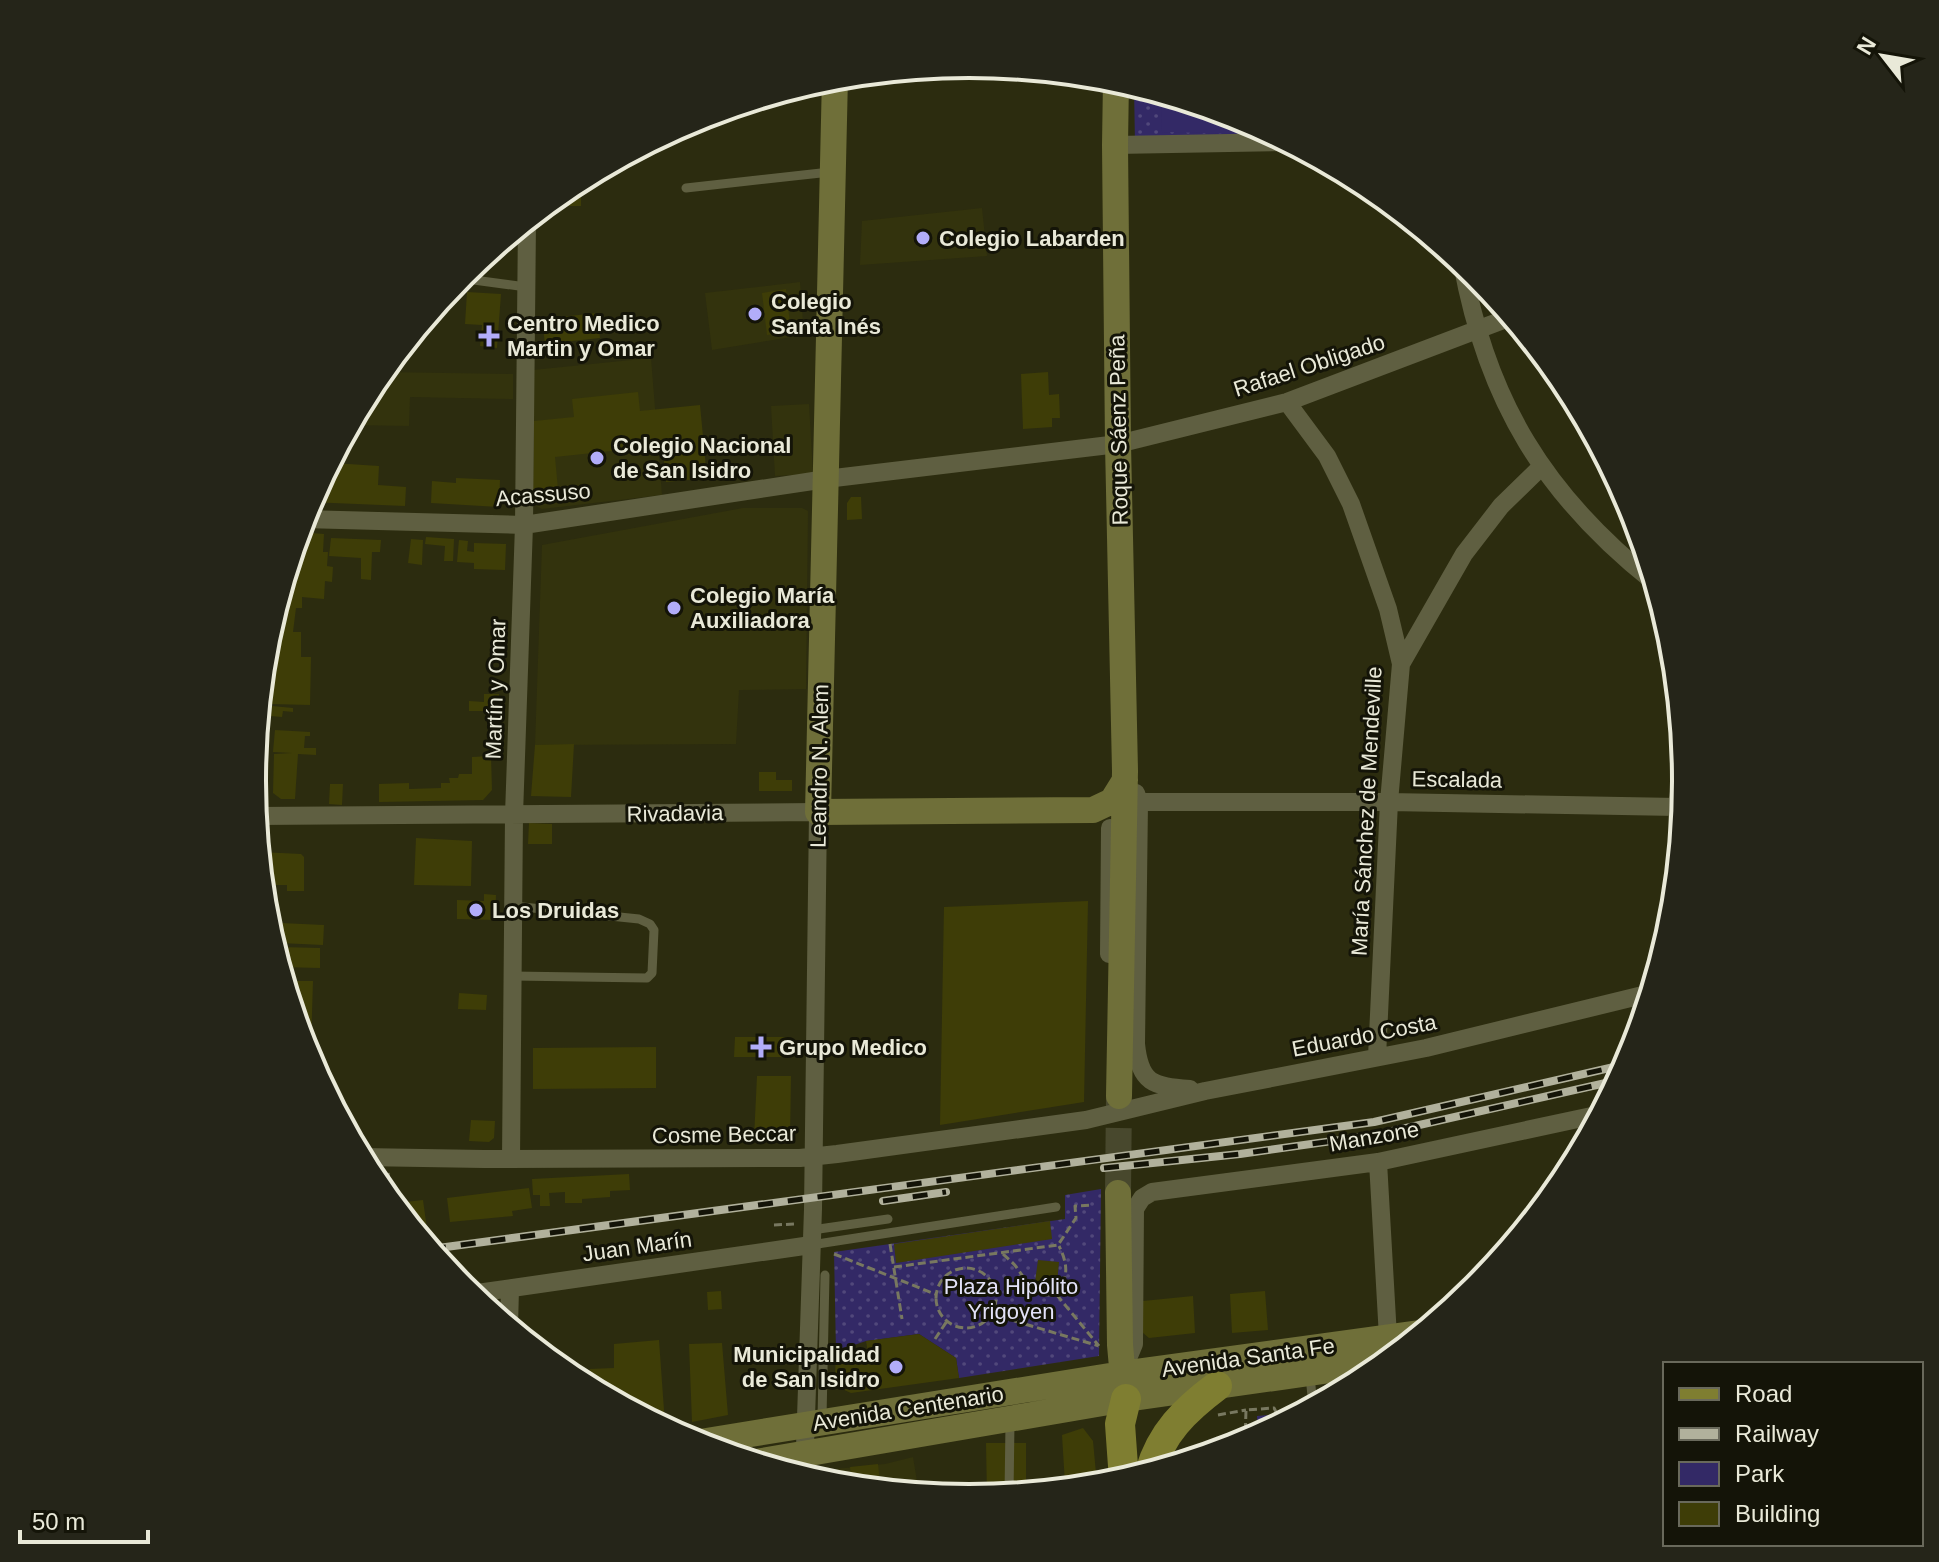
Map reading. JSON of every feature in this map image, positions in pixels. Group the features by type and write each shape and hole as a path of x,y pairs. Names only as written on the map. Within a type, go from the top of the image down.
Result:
{"main road":[{"name":"Leandro N. Alem","path":"818,812 835,92"},
{"name":"Roque Sáenz Peña","path":"1116,94 1118,444 1132,791 1122,865 1119,1096"},
{"path":"1122,865 1102,819 1112,801 1132,791"},
{"name":"Rivadavia","path":"818,812 1102,819"},
{"path":"1118,1193 1124,1386 1120,1424 1123,1466"},
{"name":"Avenida Santa Fe","path":"1124,1386 1381,1351"},
{"name":"Avenida Santa Fe","path":"1124,1386 1217,1386 1310,1373 1338,1380"},
{"path":"1124,1386 1139,1421 1141,1462"},
{"name":"Avenida Centenario","path":"810,1465 1010,1419 1124,1386"},
{"name":"Avenida Centenario","path":"722,1438 815,1423 1124,1386"},
{"path":"1154,1459 1173,1425 1217,1386"}],"street":[{"path":"1115,145 1263,142"},
{"name":"Martín y Omar","path":"511,1159 514,815 524,525 527,235"},
{"path":"1467,284 1477,329 1503,401 1541,467 1576,512 1616,553 1640,572"},
{"name":"Rafael Obligado","path":"1118,444 1287,402 1501,321"},
{"name":"María Sánchez de Mendeville","path":"1287,402 1327,456 1351,504 1388,609 1401,664 1389,802 1377,1057"},
{"name":"Acassuso","path":"317,519 524,525 826,479 1118,444"},
{"path":"1401,664 1464,554 1501,506 1541,467"},
{"name":"Escalada","path":"1132,791 1389,802 1671,807"},
{"name":"Roque Sáenz Peña","path":"1132,791 1138,1064 1148,1079 1163,1087 1205,1091"},
{"name":"Rivadavia","path":"268,817 818,812"},
{"name":"Leandro N. Alem","path":"805,1464 815,1423 812,1237 818,812"},
{"path":"1086,1120 1101,1106 1109,1090 1102,819"},
{"name":"Eduardo Costa","path":"1086,1120 1205,1091 1426,1048 1638,996"},
{"name":"Manzone","path":"1124,1386 1134,1344 1135,1209 1142,1198 1152,1192 1378,1162 1587,1117"},
{"name":"Cosme Beccar","path":"376,1157 813,1157 1086,1120"},
{"path":"1378,1162 1387,1346"},
{"name":"Juan Marín","path":"487,1292 812,1237"},
{"path":"509,1313 510,1289"}],"lane":[{"path":"686,188 832,172"},
{"path":"476,280 526,287"},
{"path":"513,906 639,919 650,924 654,930 652,973 647,978 513,976"},
{"path":"812,1237 830,1240 1056,1207"},
{"path":"812,1237 888,1219"},
{"path":"815,1423 825,1275"},
{"path":"1310,1373 1312,1395"},
{"path":"1009,1482 1010,1419"}],"path":[{"path":"894,1267 1058,1245 1076,1218 1075,1206 1092,1205"},
{"path":"830,1240 832,1253 936,1295"},
{"path":"890,1244 902,1319"},
{"path":"1002,1253 1018,1268 1021,1277 1033,1291 1041,1295 1056,1294 1067,1271 1058,1245"},
{"path":"961,1268 981,1271 994,1285 996,1295 991,1314 976,1326 966,1328 947,1321 941,1314 936,1295 944,1277 961,1268"},
{"path":"991,1314 1099,1346 1056,1294"},
{"path":"935,1339 947,1321"},
{"path":"1245,1427 1246,1410 1274,1408 1277,1413"}],"shaded area":[{"name":"Colegio Labarden","path":"982,208 987,256 860,265 862,221"},
{"name":"Colegio Santa Inés","path":"800,282 804,335 712,350 705,293"},
{"name":"Colegio Nacional de San Isidro","path":"651,358 662,495 542,509 536,506 533,370"},
{"path":"398,372 513,374 513,399 410,397 409,426 363,425"},
{"path":"809,404 813,474 775,476 771,406"},
{"path":"743,508 802,508 808,511 806,689 739,690 736,744 535,745 542,545"},
{"path":"913,1457 917,1481 830,1470 885,1464"}],"green space":[{"path":"1134,98 1195,115 1261,142 1135,145"},
{"path":"1162,105 1243,134 1161,132"},
{"name":"Plaza Hipólito Yrigoyen","path":"1101,1189 1099,1356 959,1378 956,1358 919,1334 866,1341 836,1351 834,1252 1065,1219 1065,1195"},
{"path":"1269,1415 1270,1416 1257,1422 1257,1416"}],"building":[{"path":"581,195 581,206 565,206"},
{"path":"786,289 791,332 767,335 762,293"},
{"path":"467,292 501,294 497,348 480,346 482,325 465,324"},
{"path":"597,313 600,338 545,344 542,319"},
{"path":"1048,372 1049,395 1059,394 1060,418 1052,418 1052,427 1023,429 1021,374"},
{"path":"638,392 640,411 700,405 707,478 666,482 662,440 630,443 630,449 555,457 559,500 539,502 533,496 534,421 574,417 572,399"},
{"path":"342,464 379,466 378,485 406,487 405,506 324,503"},
{"path":"456,478 500,480 499,507 431,503 432,481 456,483"},
{"path":"851,497 861,497 862,519 847,520 847,503"},
{"path":"312,533 324,534 323,552 328,552 327,566 333,567 332,582 325,581 324,599 302,597 302,608 296,608 293,632 301,632 301,657 311,657 310,705 271,704 290,599"},
{"path":"426,537 454,539 453,561 444,561 445,546 425,544"},
{"path":"331,538 381,540 380,552 372,552 371,580 361,579 361,558 329,556"},
{"path":"411,539 423,540 422,565 408,563"},
{"path":"459,540 468,541 467,551 474,552 474,543 506,544 505,570 474,569 474,563 457,562"},
{"path":"484,694 499,694 499,711 469,711 469,701 484,702"},
{"path":"272,706 293,708 293,712 283,711 282,717 271,716"},
{"path":"275,730 310,732 310,736 305,736 304,748 316,748 316,755 298,754 295,799 281,799 273,793 274,754 292,753 273,752"},
{"path":"574,744 571,797 531,796 535,745"},
{"path":"491,756 492,790 483,800 379,802 379,784 409,783 409,789 441,788 441,783 450,783 449,778 472,774 472,757"},
{"path":"759,772 776,772 776,780 792,780 792,791 759,791"},
{"path":"330,784 343,784 342,805 329,804"},
{"path":"529,823 552,824 552,844 528,844"},
{"path":"416,838 472,841 471,886 414,885"},
{"path":"271,853 301,854 304,857 304,891 287,891 287,885 275,885"},
{"name":"Los Druidas","path":"484,894 496,895 495,920 457,919 457,900 484,901"},
{"path":"1088,901 1084,1102 940,1125 944,907"},
{"path":"281,923 324,925 323,945 286,943"},
{"path":"286,947 320,948 320,968 291,967"},
{"path":"296,981 313,981 312,1027"},
{"path":"459,993 487,995 486,1010 458,1009"},
{"name":"Grupo Medico","path":"735,1037 788,1037 788,1057 734,1057"},
{"path":"656,1047 656,1088 533,1089 533,1048"},
{"path":"757,1076 791,1076 790,1138 754,1138"},
{"path":"471,1120 495,1121 494,1138 489,1142 469,1141"},
{"path":"629,1174 630,1190 610,1191 610,1197 565,1203 565,1192 549,1193 550,1206 540,1206 540,1195 533,1195 532,1179"},
{"path":"529,1188 532,1208 512,1211 513,1216 450,1222 447,1198"},
{"path":"423,1200 427,1227 412,1209 407,1202"},
{"path":"1050,1221 1052,1239 896,1263 894,1244"},
{"path":"1038,1260 1059,1262 1057,1284 1035,1282"},
{"path":"721,1291 722,1309 708,1310 707,1292"},
{"path":"1265,1291 1268,1330 1232,1333 1230,1294"},
{"path":"1193,1296 1195,1333 1149,1338 1142,1332 1143,1301"},
{"name":"Municipalidad de San Isidro","path":"919,1334 956,1358 959,1378 851,1393 840,1388 835,1376 836,1351 851,1345 852,1355 868,1353 866,1341"},
{"path":"659,1340 664,1414 590,1373 590,1369 614,1368 614,1344"},
{"path":"722,1343 728,1415 692,1422 689,1344"},
{"path":"1083,1428 1093,1441 1096,1472 1065,1477 1062,1435"},
{"path":"986,1443 1026,1443 1026,1481 987,1483"},
{"path":"878,1464 880,1478 851,1473 850,1467"}],"tunnel":[{"path":"1118,1193 1119,1096"}],"railway":[{"path":"443,1247 1374,1122 1611,1068"},
{"path":"1104,1168 1240,1154 1375,1135 1604,1083"},
{"path":"883,1201 946,1192"}],"place":[{"name":"Colegio Labarden","path":"923,238"},
{"name":"Colegio Santa Inés","path":"755,314"},
{"name":"Centro Medico Martin y Omar","path":"489,336"},
{"name":"Colegio Nacional de San Isidro","path":"597,458"},
{"name":"Colegio María Auxiliadora","path":"674,608"},
{"name":"Los Druidas","path":"476,910"},
{"name":"Grupo Medico","path":"761,1047"},
{"name":"Municipalidad de San Isidro","path":"896,1367"}]}
